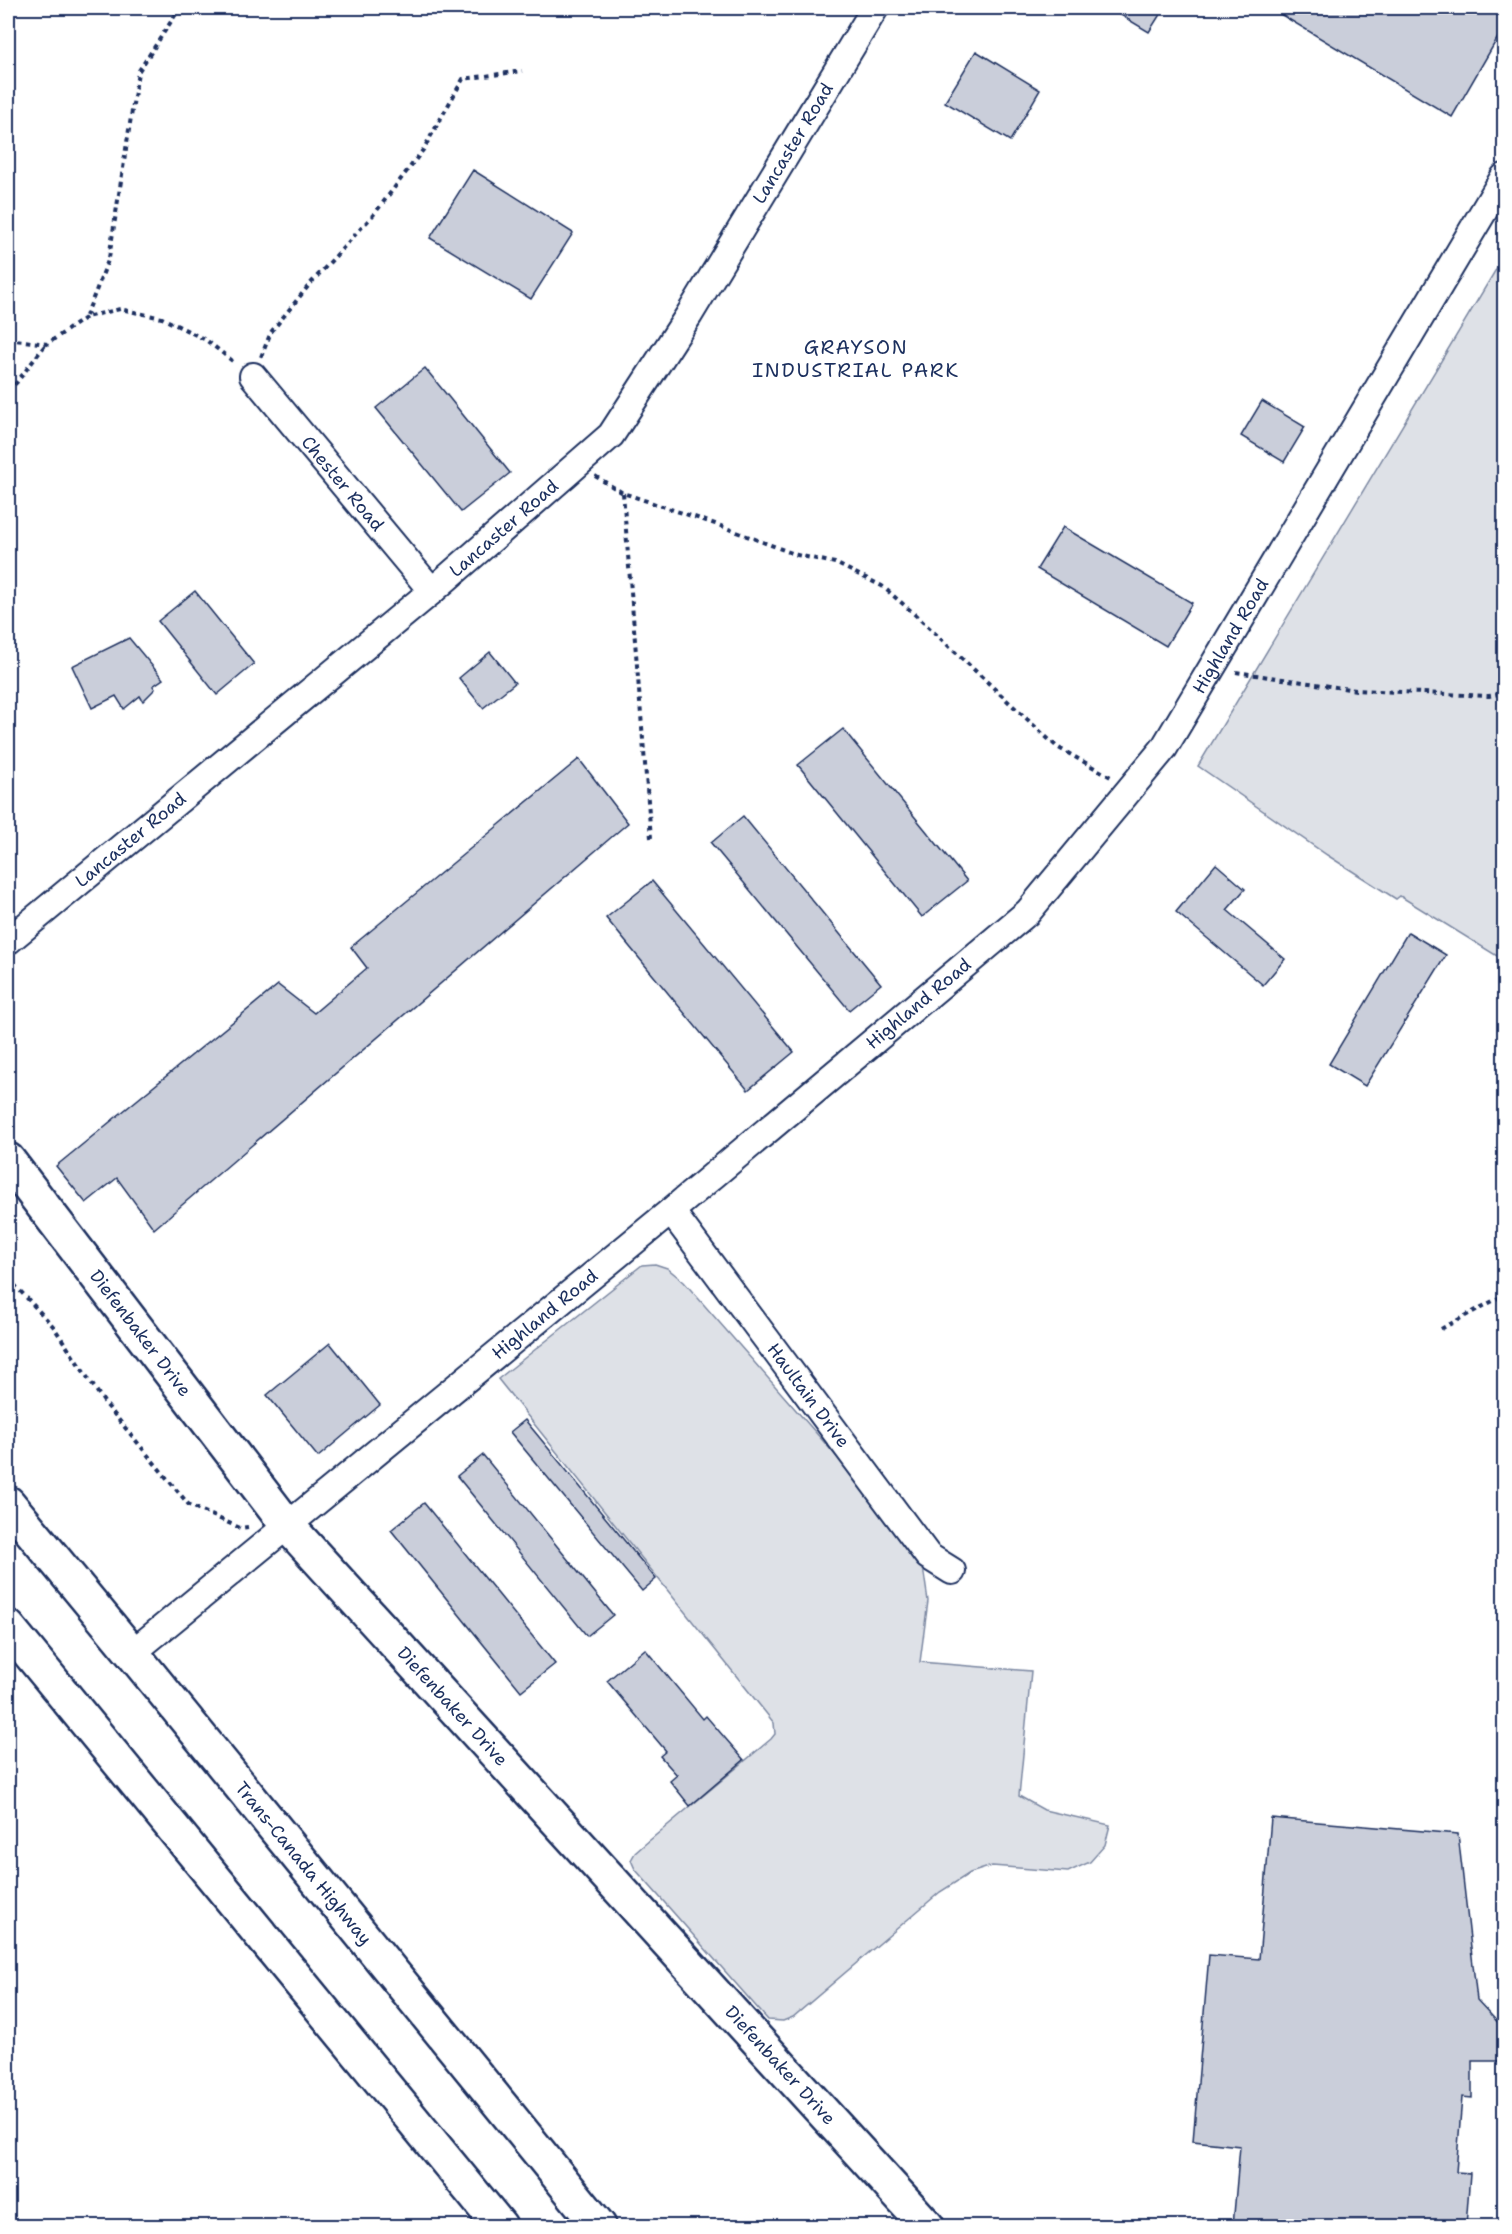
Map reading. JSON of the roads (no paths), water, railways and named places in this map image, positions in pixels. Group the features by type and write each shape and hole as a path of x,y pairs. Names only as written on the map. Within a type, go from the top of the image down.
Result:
{"main road":[{"name":"Diefenbaker Drive","path":"8,1160 287,1525 927,2226"},
{"name":"Trans-Canada Highway","path":"8,1503 599,2226"},
{"path":"8,1627 388,2093 500,2226"},
{"path":"388,2093 479,2226"}],"street":[{"name":"Lancaster Road","path":"8,941 432,591 611,435 689,315 875,8"},
{"name":"Highland Road","path":"132,1653 671,1211 1028,912 1164,748 1504,177"},
{"name":"Chester Road","path":"253,376 432,591"},
{"name":"Haultain Drive","path":"671,1211 928,1556 952,1571"}],"district":[{"name":"GRAYSON INDUSTRIAL PARK","path":"856,358"}]}
